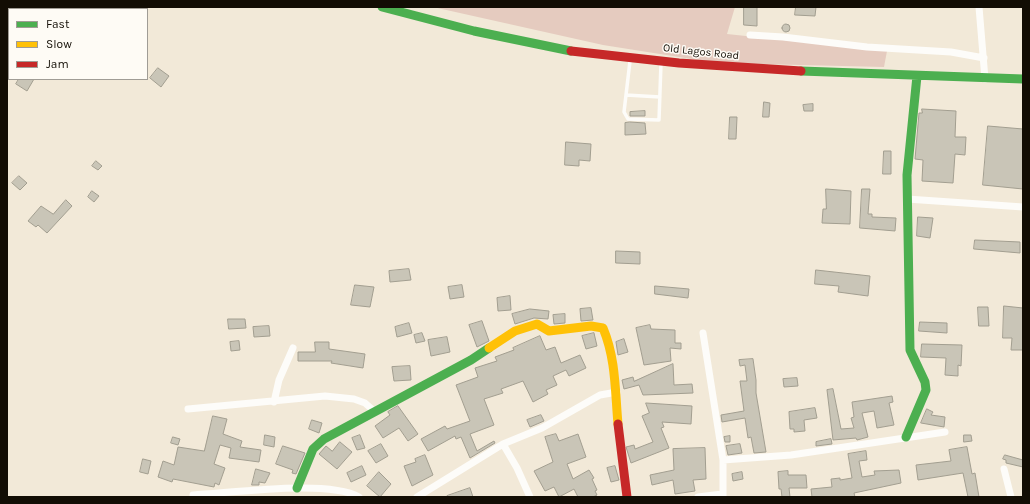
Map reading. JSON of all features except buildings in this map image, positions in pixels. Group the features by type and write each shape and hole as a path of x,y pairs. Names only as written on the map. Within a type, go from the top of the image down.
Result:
{"street":[{"name":"Old Lagos Road","path":"382,7 474,32 630,59 661,60 717,67 791,72 1023,79"},
{"path":"979,7 985,79"},
{"path":"750,35 783,37 867,47 952,52 984,58"},
{"path":"906,437 926,390 925,382 910,350 907,164 916,76"},
{"path":"907,199 1023,207"},
{"path":"297,488 313,449 324,439 471,360 515,331 537,324 549,331 591,326 603,328 609,339 617,392 618,426 627,497"},
{"path":"698,497 723,495 723,460 703,333"},
{"path":"274,402 279,380 293,348"},
{"path":"417,497 503,444 542,428 600,395 617,392"},
{"path":"188,409 325,396 354,399 365,404 374,411"},
{"path":"723,460 791,454 945,432"},
{"path":"503,444 517,468 530,497"},
{"path":"1004,469 1011,497"},
{"path":"193,496 297,488 340,490 359,497"}],"lane":[{"path":"630,59 624,115 626,117 657,121 660,118 661,60"},
{"path":"626,95 660,97"}],"shaded area":[{"path":"433,7 735,7 727,34 887,51 884,67 717,63 603,45"}],"traffic: fast":[{"path":"382,7 474,31 571,51"},
{"path":"801,71 1023,79"},
{"path":"906,437 926,390 925,382 910,350 907,175 917,76"},
{"path":"297,488 313,449 324,439 471,360 489,348"}],"traffic: slow":[{"path":"489,348 515,331 537,324 549,331 591,326 603,328 613,363 618,424"}],"traffic: jam":[{"path":"571,51 679,63 801,71"},
{"path":"618,424 627,497"}]}
